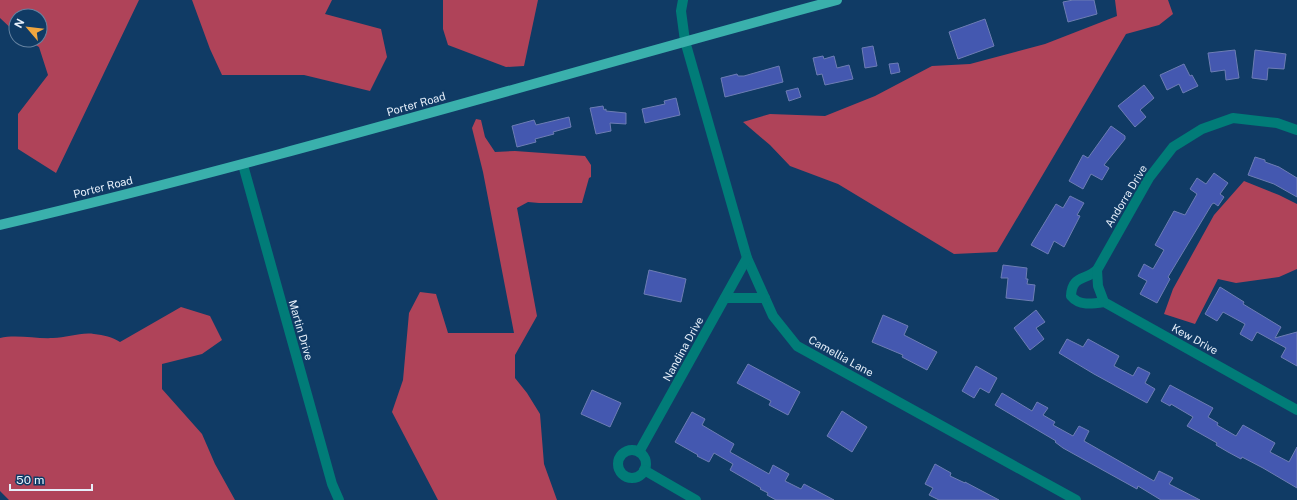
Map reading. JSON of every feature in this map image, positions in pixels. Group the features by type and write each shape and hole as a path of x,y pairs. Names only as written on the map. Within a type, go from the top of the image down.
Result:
{"main road":[{"name":"Porter Road","path":"0,224 243,165 836,0"}],"street":[{"name":"Camellia Lane","path":"683,0 682,11 685,41 747,258 773,316 797,346 1076,500"},
{"name":"Andorra Drive","path":"1097,270 1149,178 1173,147 1202,130 1233,118 1277,123 1297,130"},
{"name":"Martin Drive","path":"243,165 332,484 339,500"},
{"name":"Nandina Drive","path":"639,452 747,258"},
{"path":"1097,270 1098,286 1104,302 1077,302 1071,296 1072,287 1079,278 1088,276 1097,270"},
{"path":"725,298 765,298"},
{"name":"Kew Drive","path":"1104,302 1297,410"},
{"path":"630,450 639,452 645,458 646,462 644,470 642,474 633,478 624,475 619,468 618,463 622,454 630,450"},
{"path":"644,470 696,500"}],"shaded area":[{"path":"0,0 139,0 56,173 18,149 18,114 48,75 39,48 48,48 48,8 8,8 8,26 0,18"},
{"path":"192,0 332,0 325,14 381,29 387,57 370,91 304,75 222,75 210,49"},
{"path":"443,0 538,0 524,66 506,67 448,45 443,29"},
{"path":"1115,0 1168,0 1173,14 1159,25 1126,34 997,252 954,254 838,184 790,166 770,145 743,122 770,114 825,116 875,96 932,66 970,64 1045,44 1117,16"},
{"path":"476,119 481,120 485,137 495,152 515,151 585,156 591,165 591,177 589,178 582,203 528,202 517,208 537,316 515,355 515,378 527,393 540,414 544,464 557,500 438,500 392,412 403,380 409,313 420,292 436,294 448,333 514,333 483,172 472,128"},
{"path":"1244,181 1297,204 1297,269 1279,277 1236,283 1218,279 1195,324 1164,314 1173,289 1214,215"},
{"path":"181,307 210,316 222,340 202,354 162,364 162,389 202,434 215,464 235,500 9,500 0,491 0,338 13,336 53,338 79,334 98,334 108,336 120,342"}],"building":[{"path":"1073,0 1094,0 1097,14 1068,22 1063,2"},
{"path":"985,19 994,46 958,59 949,32"},
{"path":"873,46 877,66 865,68 862,48"},
{"path":"1235,50 1239,78 1226,80 1225,70 1211,72 1208,53"},
{"path":"1255,50 1286,54 1284,69 1268,68 1267,80 1252,78"},
{"path":"823,56 824,59 834,56 837,68 849,65 853,79 825,85 822,74 817,75 813,58"},
{"path":"898,63 900,72 891,74 889,64"},
{"path":"1184,64 1190,76 1192,75 1198,86 1183,93 1179,84 1167,90 1160,75"},
{"path":"779,66 783,82 725,97 721,78 737,74 738,76 744,76"},
{"path":"1144,85 1154,98 1140,110 1146,117 1135,127 1118,106"},
{"path":"798,88 801,97 789,101 786,91"},
{"path":"676,98 680,115 645,123 642,109 665,104 664,101"},
{"path":"603,106 604,110 606,109 606,111 626,113 626,124 610,123 611,131 596,134 590,108"},
{"path":"569,117 571,127 553,132 554,134 535,139 536,142 517,147 512,126 534,120 536,125"},
{"path":"1111,126 1125,136 1125,139 1104,165 1109,168 1102,180 1091,174 1083,189 1069,181 1083,155 1088,158"},
{"path":"1255,157 1279,167 1297,178 1297,197 1274,184 1248,175"},
{"path":"1214,173 1228,183 1220,194 1224,197 1218,206 1214,203 1212,204 1168,277 1170,279 1157,303 1140,294 1147,281 1138,276 1144,264 1153,269 1164,250 1155,245 1174,211 1185,215 1197,194 1190,189 1197,178 1206,184"},
{"path":"1070,196 1084,203 1077,215 1080,216 1064,247 1054,241 1048,254 1031,245 1056,204 1063,208"},
{"path":"1003,265 1027,268 1027,284 1035,285 1033,301 1006,298 1008,278 1001,278"},
{"path":"649,270 686,279 681,302 644,294"},
{"path":"1220,287 1244,302 1243,304 1281,327 1275,338 1297,332 1297,366 1281,357 1286,348 1257,332 1252,341 1240,334 1245,324 1223,312 1217,321 1205,314"},
{"path":"1036,310 1045,322 1036,328 1044,339 1030,350 1014,328"},
{"path":"883,315 908,326 904,335 937,352 927,370 902,357 903,355 872,342"},
{"path":"1067,339 1083,347 1088,339 1119,356 1114,366 1133,376 1138,367 1150,373 1145,383 1155,389 1147,403 1059,353"},
{"path":"748,364 800,392 788,415 769,405 771,401 737,383"},
{"path":"976,366 997,378 989,393 980,388 974,398 962,391"},
{"path":"1170,385 1213,408 1208,417 1218,423 1217,425 1236,436 1243,425 1275,443 1270,452 1289,462 1297,447 1297,488 1242,457 1241,459 1228,452 1216,445 1217,443 1187,426 1193,417 1171,404 1170,406 1161,401"},
{"path":"592,390 621,403 610,427 581,414"},
{"path":"1002,393 1032,411 1037,402 1048,408 1043,415 1055,422 1053,425 1073,436 1079,426 1089,431 1084,441 1154,481 1159,471 1173,478 1169,484 1200,500 1161,500 1138,486 1137,489 1063,448 1055,442 1056,441 995,405"},
{"path":"842,411 867,427 852,452 827,436"},
{"path":"692,412 705,419 702,425 734,444 730,452 769,474 773,465 789,474 785,481 801,489 804,484 834,500 776,500 767,495 768,493 760,489 761,488 730,470 733,464 714,453 709,462 697,456 698,455 675,442"},
{"path":"935,464 951,473 950,476 965,482 999,500 939,500 929,495 933,488 925,484"}]}
